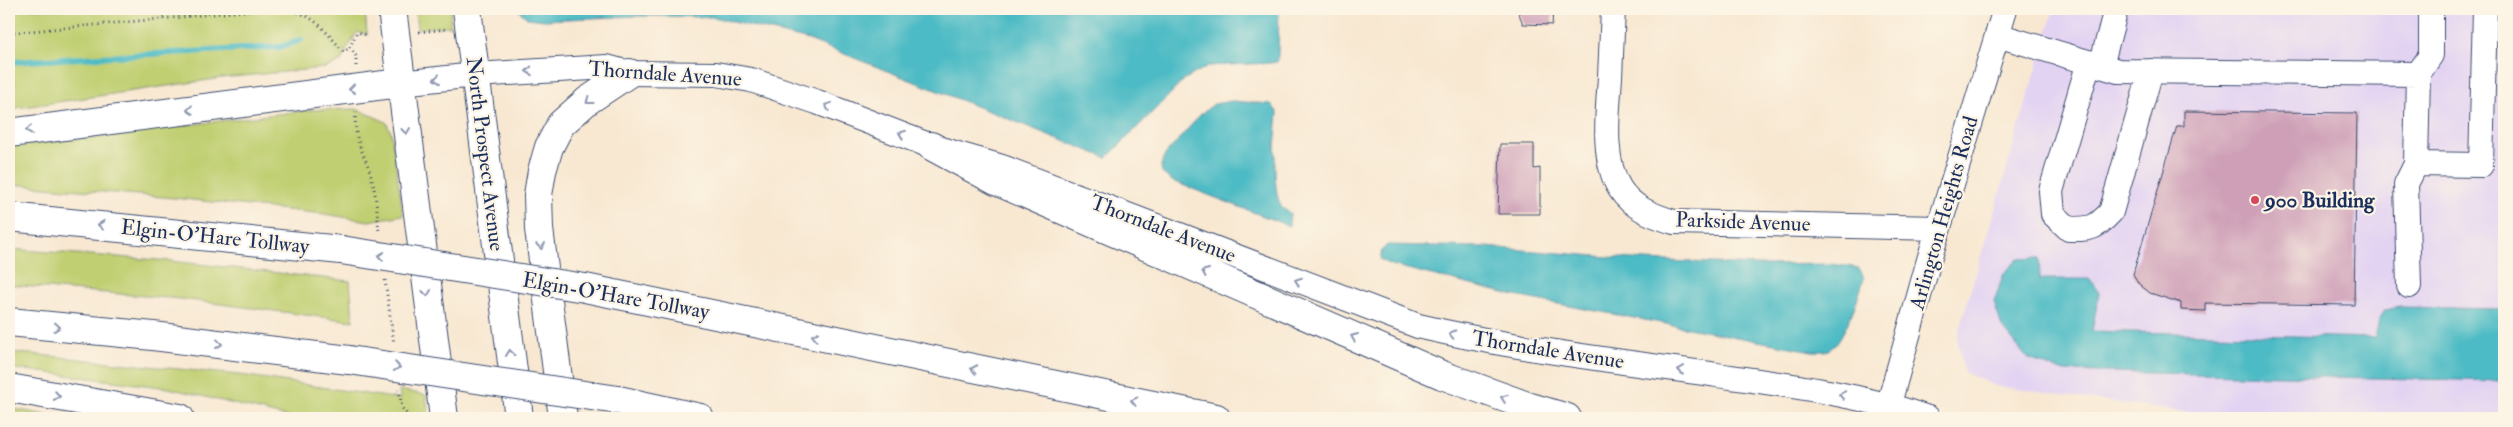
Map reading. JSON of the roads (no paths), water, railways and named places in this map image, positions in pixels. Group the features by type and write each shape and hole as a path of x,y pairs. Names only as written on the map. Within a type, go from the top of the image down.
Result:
{"main road":[{"path":"392,9 444,418"},
{"name":"North Prospect Avenue","path":"458,19 475,75 519,418"},
{"path":"563,418 539,229 538,195 542,171 549,147 561,124 587,101 629,73"},
{"path":"9,133 400,83"},
{"path":"931,146 996,180 1442,375 1530,408 1567,418"},
{"name":"Elgin-O'Hare Tollway","path":"9,217 341,250 585,288 1216,418"},
{"path":"9,322 153,336 349,360 618,400 700,418"},
{"path":"9,388 180,418"}],"street":[{"name":"Parkside Avenue","path":"1613,9 1607,128 1609,158 1620,189 1636,207 1656,217 1674,222 1939,228"},
{"name":"Arlington Heights Road","path":"1888,412 1939,228 2005,9"},
{"path":"2116,9 2050,191 2053,214 2069,229 2090,229 2100,224 2111,212 2151,71"},
{"path":"2409,286 2406,184 2416,164 2418,74 2431,55 2431,9"},
{"path":"2416,164 2481,165 2485,9"},
{"path":"1997,35 2118,71 2418,74"},
{"name":"Thorndale Avenue","path":"400,83 475,75 607,67 629,73 716,74 751,80 817,102 931,146 1002,167 1418,326 1481,341 1796,386 1888,412 1928,418"}],"water":[{"path":"517,9 1279,9 1278,55 1277,62 1208,66 1185,79 1107,158 809,40 713,17 639,16 545,20 527,18"},
{"path":"1231,101 1271,104 1278,113 1275,161 1276,187 1281,206 1290,213 1289,226 1172,181 1162,173 1161,165 1165,155 1201,114 1214,104"},
{"path":"1387,245 1486,247 1645,260 1757,265 1831,264 1859,268 1864,278 1850,318 1839,339 1828,350 1812,351 1515,296 1388,264 1380,259 1382,250"},
{"path":"2039,258 2040,279 2090,279 2099,293 2092,331 2375,338 2379,320 2385,310 2400,307 2504,309 2504,381 2061,371 2027,358 2002,327 1994,302 2004,273 2018,259"}],"waterway":[{"path":"9,62 280,47 301,40"}],"place":[{"name":"900 Building","path":"2255,200"}]}
